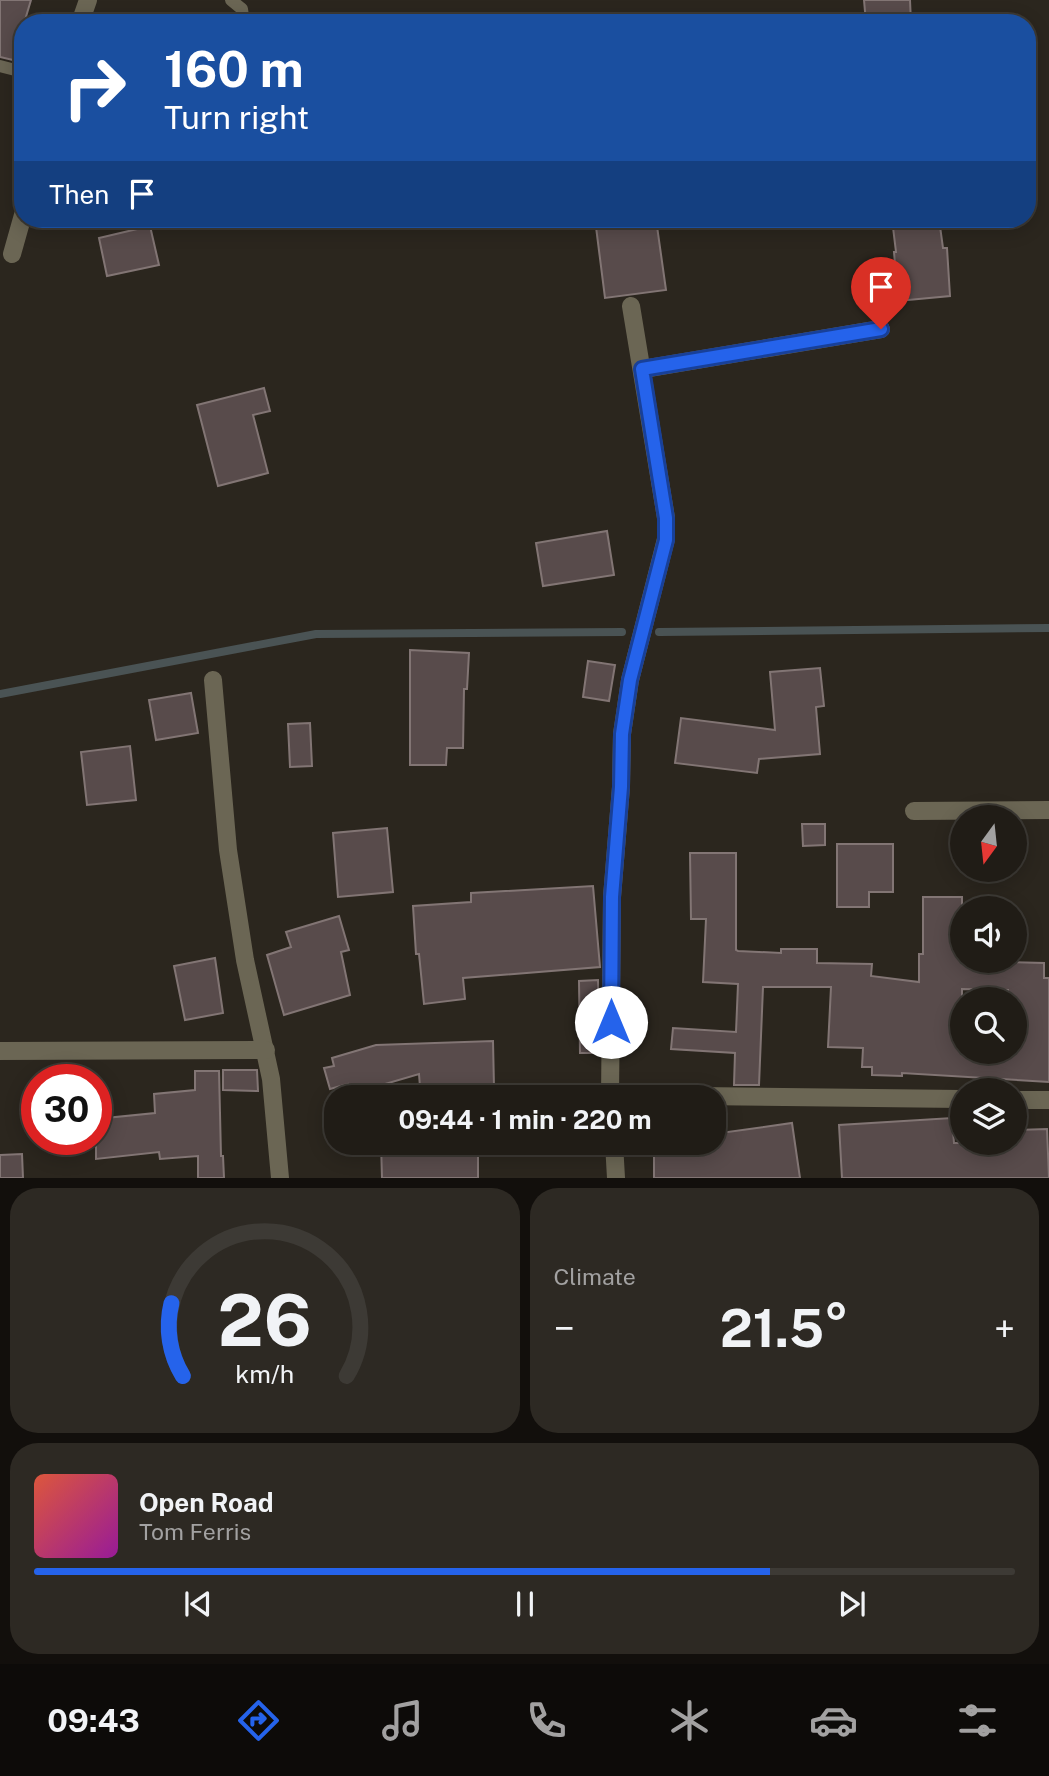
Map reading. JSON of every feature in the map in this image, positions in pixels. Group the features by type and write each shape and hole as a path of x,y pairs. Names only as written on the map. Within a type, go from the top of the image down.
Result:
{"street":[{"path":"12,254 19,228"},
{"path":"610,1085 612,897 621,787 622,734 630,680 666,540 666,518 631,306"},
{"path":"642,369 881,329"},
{"path":"213,680 228,850 245,960 271,1079 280,1178"},
{"path":"914,811 1049,810"},
{"path":"0,1051 266,1050"},
{"path":"726,1097 950,1099"},
{"path":"1027,1100 1049,1100"},
{"path":"615,1155 617,1178"}],"lane":[{"path":"231,0 242,9 243,14"}],"building":[{"path":"0,0 31,0 27,14 14,14 13,60 0,57"},
{"path":"864,0 910,0 911,14 865,14"},
{"path":"150,228 159,265 107,276 99,238"},
{"path":"596,228 657,228 666,290 605,298"},
{"path":"893,228 940,228 943,248 947,248 950,296 898,301"},
{"path":"264,388 270,411 253,415 268,473 218,486 197,405"},
{"path":"607,531 614,575 543,586 536,543"},
{"path":"410,650 469,653 467,689 464,689 463,748 447,748 446,765 410,765"},
{"path":"588,661 615,665 609,701 583,697"},
{"path":"820,668 824,706 816,707 820,754 759,759 757,773 675,763 681,718 775,730 770,672"},
{"path":"191,693 198,733 156,740 149,700"},
{"path":"310,723 312,766 290,767 288,724"},
{"path":"130,746 136,800 87,805 81,752"},
{"path":"802,824 825,824 825,845 803,846"},
{"path":"387,828 393,892 338,897 333,833"},
{"path":"837,844 893,844 893,892 869,892 869,907 837,907"},
{"path":"690,853 736,853 736,950 781,953 781,949 817,949 817,963 872,964 871,976 919,982 919,954 923,954 923,897 950,897 950,973 1027,973 1027,963 1044,963 1044,978 1049,978 1049,1082 1027,1081 1027,1078 902,1073 902,1076 872,1075 872,1067 862,1067 863,1048 828,1047 831,987 763,987 759,1085 734,1085 735,1053 671,1049 673,1028 736,1032 738,984 703,982 706,919 691,919"},
{"path":"593,886 600,967 463,978 465,999 424,1004 419,954 416,954 413,906 471,902 471,893"},
{"path":"339,916 349,950 341,952 350,995 284,1015 267,955 291,947 286,932"},
{"path":"215,958 223,1013 185,1020 174,966"},
{"path":"598,980 599,1053 580,1053 579,981"},
{"path":"493,1041 494,1085 420,1085 419,1074 382,1085 329,1085 324,1068 334,1066 332,1058 376,1045"},
{"path":"223,1070 257,1070 258,1091 223,1090"},
{"path":"195,1071 219,1071 224,1178 198,1178 198,1156 160,1159 159,1152 96,1159 96,1155 112,1155 112,1117 155,1113 154,1094 195,1090"},
{"path":"950,1118 950,1155 1027,1155 1027,1130 1047,1129 1049,1178 842,1178 839,1125"},
{"path":"792,1123 800,1178 654,1178 654,1155 726,1155 726,1132"},
{"path":"0,1155 22,1155 23,1178 0,1178"},
{"path":"381,1155 478,1155 478,1178 382,1178"}],"waterway":[{"path":"659,632 1049,628"},
{"path":"0,694 316,634 622,632"}],"route":[{"path":"611,1022 612,897 621,787 622,734 630,680 666,540 666,518 642,369 881,329"}]}
